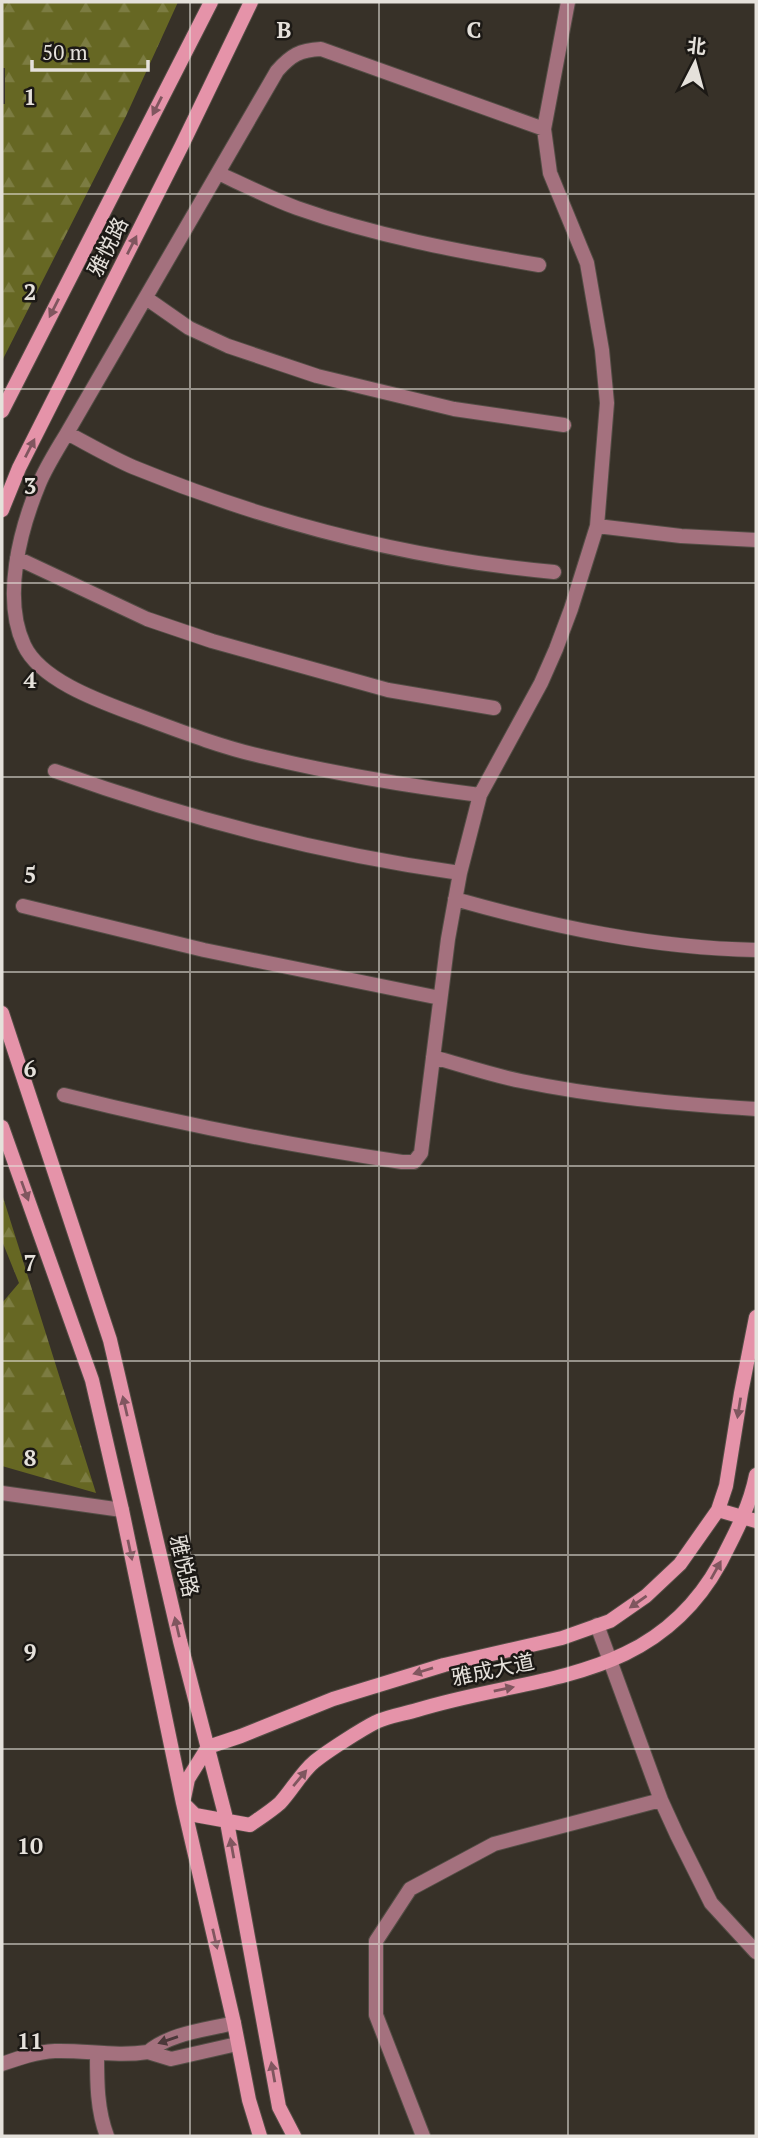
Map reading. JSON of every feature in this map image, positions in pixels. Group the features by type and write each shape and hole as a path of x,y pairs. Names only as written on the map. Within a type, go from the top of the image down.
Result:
{"street":[{"name":"雅悦路","path":"2,411 211,2"},
{"name":"雅悦路","path":"2,510 19,468 251,2"},
{"path":"64,1095 145,1116 301,1147 402,1162 414,1162 421,1153 455,899 480,795 541,683 556,649 597,526 607,403 603,350 587,263 550,173 544,129 568,2"},
{"path":"480,795 346,774 263,757 188,734 108,704 64,683 39,667 24,646 15,621 17,558 39,483 66,433 277,71 292,55 321,49 544,129"},
{"path":"218,173 295,207 370,231 435,247 539,265"},
{"path":"146,298 199,332 228,346 317,376 454,409 564,425"},
{"path":"66,433 142,470 337,535 495,567 554,572"},
{"path":"597,526 681,536 756,540"},
{"path":"17,558 147,619 212,641 388,690 494,708"},
{"path":"55,771 186,813 301,844 392,864 460,873"},
{"path":"455,899 583,932 652,942 756,950"},
{"path":"23,906 204,950 440,998"},
{"name":"雅悦路","path":"2,1013 110,1340 180,1642 227,1822 279,2106 294,2136"},
{"path":"433,1057 520,1081 588,1092 684,1104 756,1109"},
{"path":"2,1127 92,1380 183,1803 249,2100 260,2136"},
{"path":"183,1803 188,1779 208,1746 241,1736 333,1699 444,1665 562,1638 610,1621 646,1596 680,1564 719,1510 726,1486 756,1317"},
{"name":"雅成大道","path":"183,1803 195,1815 250,1825 279,1804 313,1763 377,1722 446,1701 572,1675 629,1653 663,1632 687,1610 710,1581 749,1520 756,1475"},
{"path":"2,1493 122,1510"},
{"path":"719,1510 749,1520"},
{"path":"597,1625 661,1800 711,1903 756,1952"},
{"path":"423,2136 376,2015 376,1941 410,1889 494,1844 661,1800"},
{"path":"148,2052 168,2039 234,2023"},
{"path":"2,2064 32,2054 56,2051 126,2055 148,2052 171,2059 237,2043"},
{"path":"97,2054 97,2091 107,2136"}],"green space":[{"path":"2,2 178,2 126,116 2,361 2,104 5,104 5,68 2,68"},
{"path":"2,1194 96,1493 2,1466 2,1303 19,1283 2,1241"}]}
